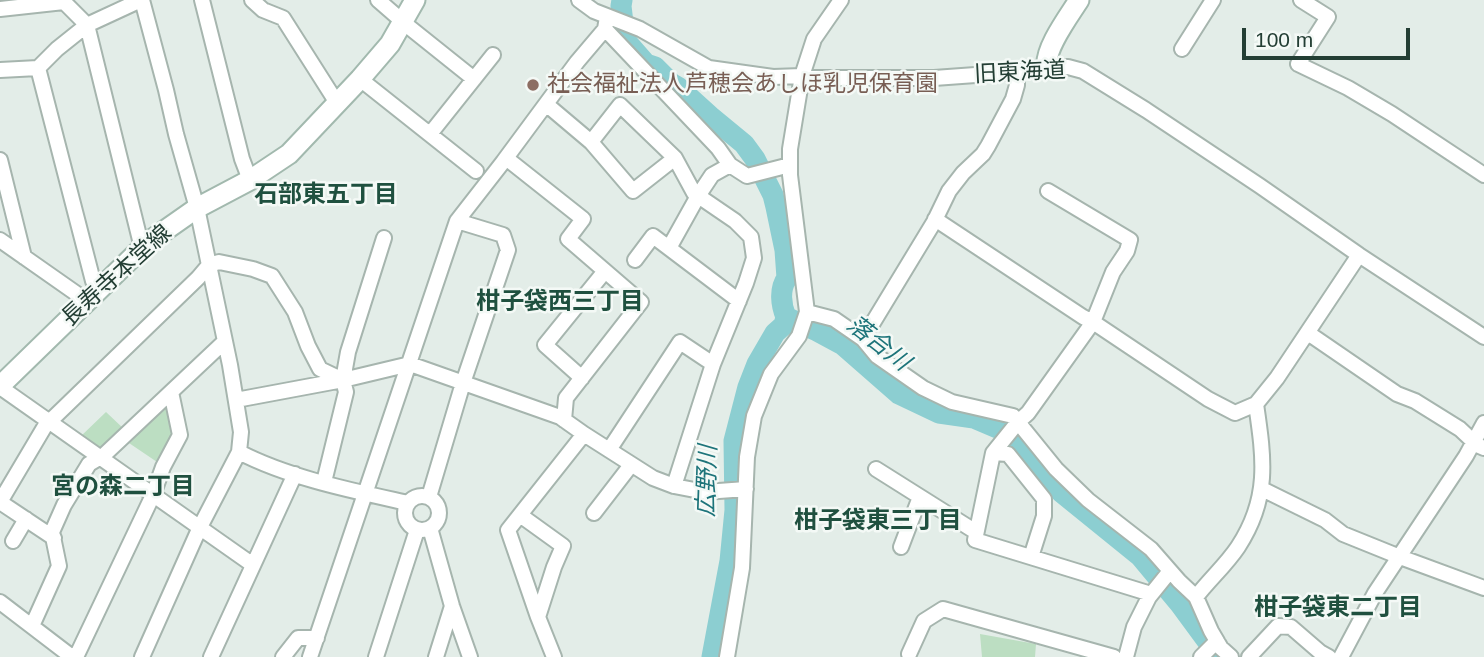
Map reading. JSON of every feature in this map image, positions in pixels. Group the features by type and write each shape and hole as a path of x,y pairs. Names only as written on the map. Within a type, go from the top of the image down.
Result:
{"main road":[{"name":"長寿寺本堂線","path":"0,387 142,248 197,208 250,180 289,154 390,44 415,0"},
{"path":"1047,67 1046,61 1055,38 1079,0"}],"street":[{"path":"0,70 37,68 87,25 142,0 197,208 236,400 241,432 239,452 200,527 142,657"},
{"path":"202,0 242,159 250,180"},
{"path":"252,0 263,9 284,18 337,103"},
{"path":"378,0 474,79"},
{"name":"旧東海道","path":"579,0 608,21 633,25 709,68 773,77 804,78 934,78 1047,67 1068,67 1083,71 1146,110 1484,337"},
{"path":"727,657 742,568 747,457 754,416 771,373 799,336 807,312 790,165 790,149 802,76 814,38 841,0"},
{"path":"1182,49 1213,0"},
{"path":"1301,0 1328,17 1298,64 1348,88 1392,114 1484,175"},
{"path":"0,9 63,1 87,25 142,248"},
{"path":"310,657 457,221 608,21 730,164 747,176 790,165"},
{"path":"430,134 494,55"},
{"path":"0,240 24,257 93,295 93,281 37,68"},
{"path":"863,339 935,219 948,191 988,146 1013,99 1017,72"},
{"path":"360,79 476,171"},
{"path":"546,104 591,142 633,191 675,158"},
{"path":"591,142 620,105 675,158 694,193 735,221 751,237 754,258 713,364 674,486"},
{"path":"506,158 583,219 568,239 641,302 566,398 564,420"},
{"path":"0,160 24,257"},
{"path":"669,248 712,175 730,164"},
{"path":"1048,191 1130,240 1127,251 1113,272 1093,321 1028,413 993,453 975,540 1151,594"},
{"path":"935,219 1208,399 1235,413 1256,404 1277,378 1359,255"},
{"path":"429,497 463,383 508,250 503,235 457,221"},
{"path":"635,260 653,236 739,301"},
{"path":"324,482 346,392 343,380 348,352 384,238"},
{"path":"54,538 0,502 45,426 209,265 219,262 272,276 295,312 320,369 343,380"},
{"path":"582,378 545,345 605,271"},
{"path":"807,312 834,319 863,339 877,356 923,388 952,402 1013,416 1056,469 1088,500 1150,549 1196,597 1210,648 1221,648 1231,657"},
{"path":"1308,332 1397,394 1415,401 1451,423 1479,445"},
{"path":"32,626 59,566 51,532 89,464 104,455 224,342"},
{"path":"608,450 680,342 713,364"},
{"path":"236,400 410,364 560,416 653,478 674,486 705,492 746,489"},
{"path":"0,387 253,565"},
{"path":"0,602 74,657 180,435 172,392"},
{"path":"1196,597 1237,548 1252,522 1262,489 1264,454 1256,404"},
{"path":"1341,657 1375,593 1479,445 1484,423"},
{"path":"554,657 508,530 584,434"},
{"path":"239,452 295,474 408,503"},
{"path":"993,453 1008,454 1044,499 1044,516 1031,557"},
{"path":"594,513 632,465"},
{"path":"876,469 976,532"},
{"path":"211,657 295,474"},
{"path":"1262,489 1325,520 1343,534 1484,588"},
{"path":"417,497 429,497 437,505 439,515 435,525 424,529 412,527 405,519 408,503 417,497"},
{"path":"901,547 920,497"},
{"path":"520,515 564,546 554,567 538,617"},
{"path":"13,541 26,519"},
{"path":"424,529 470,657"},
{"path":"376,657 424,529"},
{"path":"1126,657 1134,627 1151,594 1170,571"},
{"path":"436,657 453,606"},
{"path":"909,654 924,621 943,609 1114,657"},
{"path":"1249,657 1278,625 1291,627 1329,657"},
{"path":"283,657 298,638 317,638"}],"green space":[{"path":"165,401 170,404 175,433 160,464 126,441"},
{"path":"106,412 124,429 103,449 97,449 80,437"},
{"path":"980,634 1036,644 1035,657 982,657"}],"waterway":[{"name":"落合川","path":"622,0 625,40 646,64 655,67 744,144 755,159 773,195 785,250 787,278 782,297 786,317 843,345 899,394 939,413 974,418 1007,432 1061,492 1140,556 1219,657"},
{"name":"広野川","path":"712,657 730,561 735,510 734,441 757,364 775,333 784,325 786,317"}],"place":[{"name":"社会福祉法人芦穂会あしほ乳児保育園","path":"533,85"}],"district":[{"name":"石部東五丁目","path":"326,195"},
{"name":"柑子袋西三丁目","path":"560,302"},
{"name":"宮の森二丁目","path":"123,487"},
{"name":"柑子袋東三丁目","path":"878,521"},
{"name":"柑子袋東二丁目","path":"1338,608"}]}
